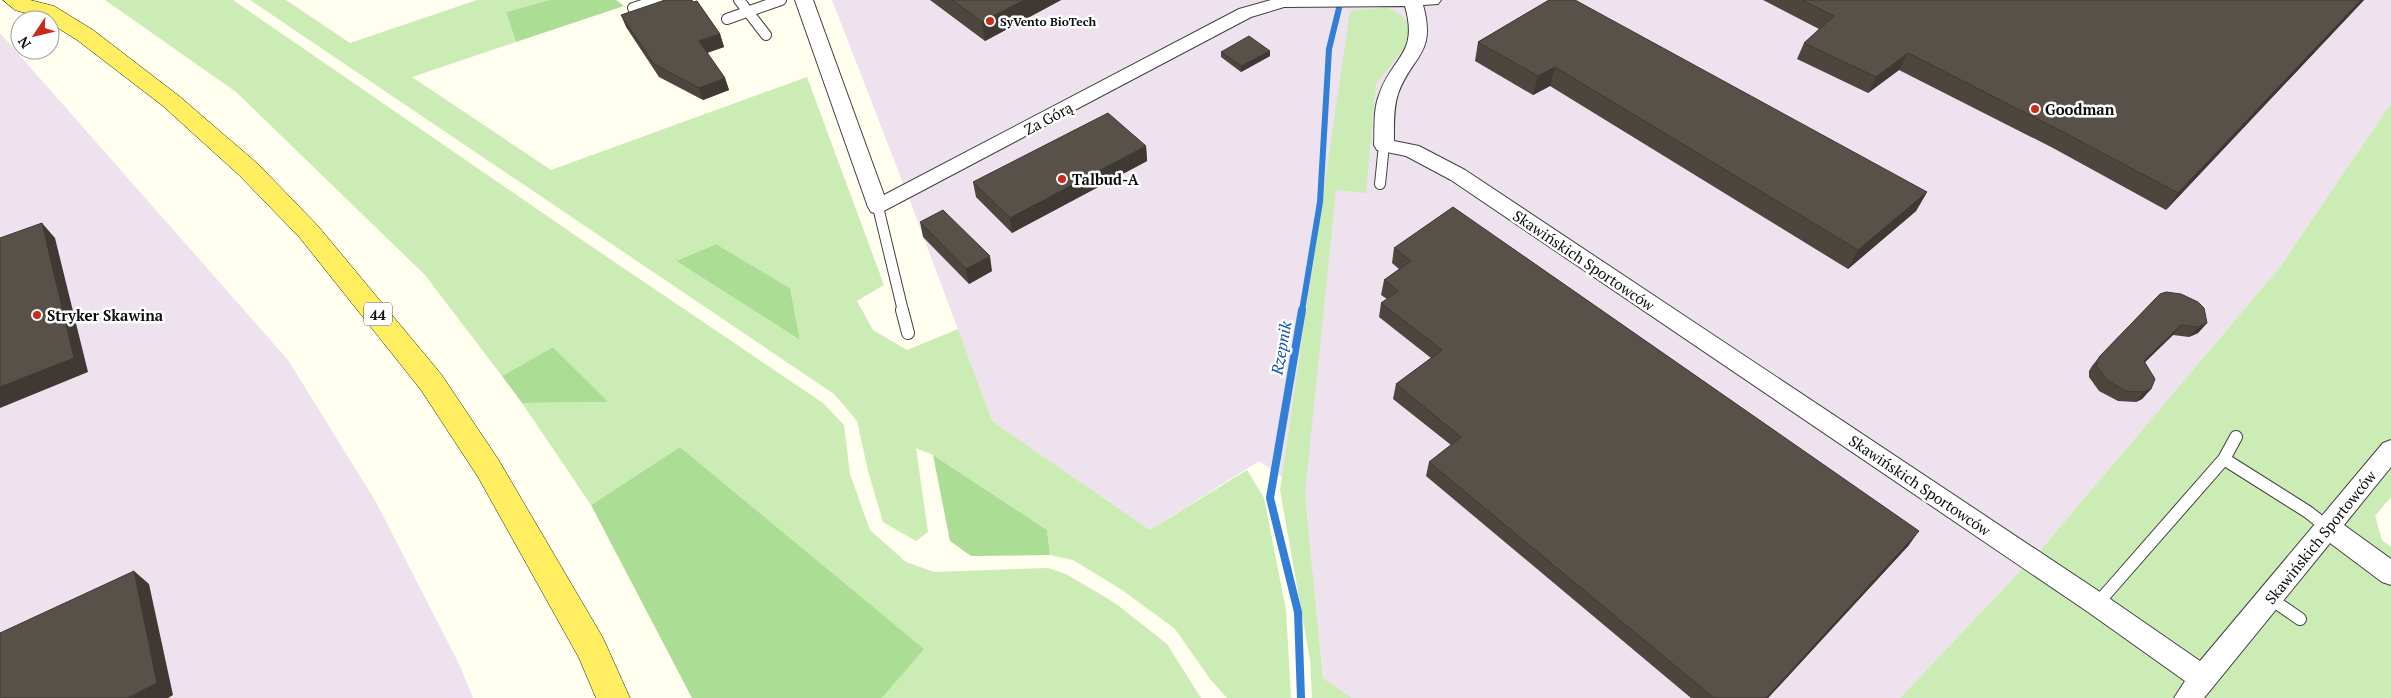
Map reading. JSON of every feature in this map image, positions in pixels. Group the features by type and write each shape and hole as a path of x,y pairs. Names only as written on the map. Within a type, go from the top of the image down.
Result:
{"main road":[{"name":"44","path":"14,0 23,5 44,5 85,35 211,135 249,170 309,232 431,382 488,468 591,650 613,698"}],"street":[{"path":"804,0 878,207"},
{"path":"1384,146 1387,100 1397,78 1411,59 1420,41 1419,20 1423,1"},
{"name":"Za Górą","path":"878,207 1245,13 1283,2 1423,1"},
{"name":"Skawińskich Sportowców","path":"1384,146 1412,151 1458,175 2097,604 2195,688 2391,450"},
{"path":"2327,527 2391,574"}],"lane":[{"path":"633,8 658,0"},
{"path":"739,0 766,35"},
{"path":"727,19 781,0"},
{"path":"1380,184 1384,146"},
{"path":"878,207 908,334"},
{"path":"2097,604 2224,459 2236,436"},
{"path":"2224,459 2308,512 2327,527"},
{"path":"2270,599 2300,619"}],"shaded area":[{"path":"832,0 2391,0 2391,103 2280,267 2044,546 1900,698 1352,698 1323,678 1305,493 1259,461 1150,530 992,421 912,206"},
{"path":"0,33 10,44 10,60 24,60 288,360 376,502 460,666 473,698 0,698"}],"green space":[{"path":"105,0 233,0 823,403 844,425 850,474 870,530 906,562 934,572 1048,568 1066,574 1115,603 1167,644 1201,698 882,698 923,649 680,447 591,505 522,403 607,402 553,347 502,376 425,275 236,92"},
{"path":"250,0 286,0 350,43 477,0 549,0 506,12 516,42 412,77 551,170 807,77 884,285 857,301 873,330 907,350 958,329 992,421 1150,530 1247,470 1264,498 1286,610 1291,698 1227,698 1210,679 1175,629 1122,590 1073,560 1050,555 1047,530 933,455 916,448 928,532 916,541 883,522 868,471 857,421 834,394","holes":["716,244 790,288 800,340 676,261"]},
{"path":"549,0 616,0 624,6 516,42 506,12"},
{"path":"1387,7 1403,17 1410,26 1407,45 1376,84 1366,193 1336,190 1305,493 1323,678 1352,698 1312,698 1310,660 1280,490 1350,11"},
{"path":"2391,103 2391,497 2375,516 2382,540 2391,547 2391,698 1900,698 2044,546 2280,267"},
{"path":"716,244 790,288 800,340 676,261"},
{"path":"553,347 608,402 522,403 502,376"},
{"path":"680,447 924,649 882,698 692,698 591,505"},
{"path":"933,455 1047,530 1050,555 971,556 950,541"}],"building":[{"path":"665,0 697,1 720,34 699,41 725,78 699,88 654,64 621,15"},
{"path":"952,0 1024,0 982,22"},
{"path":"1549,0 1575,0 1927,192 1858,250 1555,67 1538,76 1478,42"},
{"path":"1802,0 2361,0 2178,193 1908,53 1876,77 1804,43 1834,16"},
{"path":"1249,36 1270,51 1241,66 1221,52"},
{"name":"Talbud-A","path":"1108,113 1146,146 1010,218 973,182"},
{"path":"1453,207 1919,531 1766,698 1714,698 1429,462 1461,437 1396,384 1442,350 1381,303 1398,291 1384,280 1411,261 1394,248"},
{"path":"943,210 990,256 966,269 920,222"},
{"name":"Stryker Skawina","path":"42,223 74,358 0,387 0,238"},
{"path":"2166,292 2181,294 2198,302 2204,308 2207,323 2198,327 2181,325 2144,361 2155,379 2151,389 2144,392 2126,391 2108,381 2097,367 2097,361 2160,294"},
{"path":"134,571 157,683 128,698 0,698 0,633"}],"waterway":[{"name":"Rzepnik","path":"1302,311 1320,202 1329,49 1341,0"},
{"name":"Rzepnik","path":"1301,698 1298,612 1270,498 1302,310"}],"place":[{"name":"SyVento BioTech","path":"990,21"},
{"name":"Goodman","path":"2035,109"},
{"name":"Talbud-A","path":"1062,179"},
{"name":"Stryker Skawina","path":"37,315"}]}
